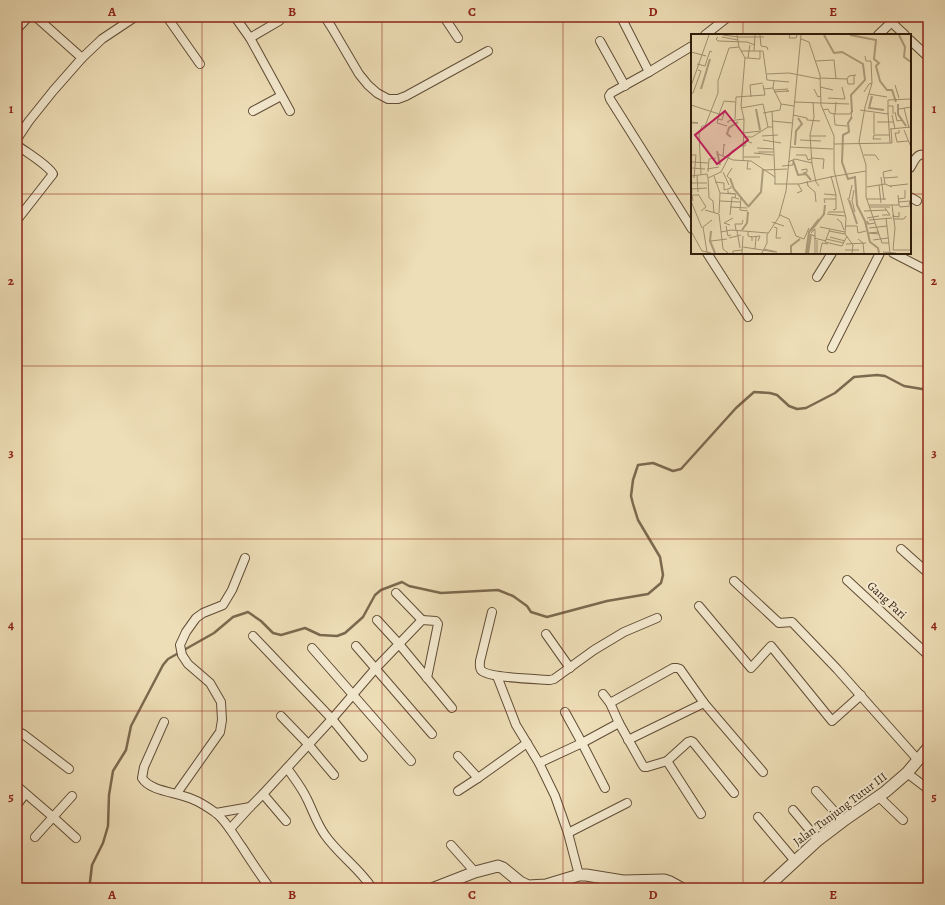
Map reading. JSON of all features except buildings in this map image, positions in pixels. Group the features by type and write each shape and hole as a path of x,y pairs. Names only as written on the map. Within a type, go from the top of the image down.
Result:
{"street":[{"path":"17,29 28,17"},
{"path":"36,17 82,58"},
{"path":"17,139 52,91 82,58 102,39 135,17"},
{"path":"167,17 200,64"},
{"path":"235,17 250,38 290,111"},
{"path":"250,38 279,22 282,17"},
{"path":"325,17 359,74 377,93 388,99 398,99 406,96 488,52"},
{"path":"444,17 458,38"},
{"path":"621,17 649,72"},
{"path":"706,34 728,17"},
{"path":"879,34 892,19 904,34"},
{"path":"600,41 625,86"},
{"path":"911,41 926,56"},
{"path":"691,47 611,93 609,96 691,227"},
{"path":"253,111 281,96"},
{"path":"17,145 42,163 53,174 17,220"},
{"path":"911,167 920,154 928,156"},
{"path":"708,254 748,317"},
{"path":"817,277 831,254"},
{"path":"832,348 879,254"},
{"path":"895,254 928,271"},
{"path":"901,549 928,573"},
{"path":"177,793 220,732 222,720 221,702 210,682 188,664 182,655 180,645 186,632 196,618 203,613 223,605 232,590 245,558"},
{"name":"Gang Pari","path":"847,580 928,655"},
{"path":"734,581 779,623 792,622 861,695 918,760"},
{"path":"396,593 422,620 436,621 438,624 427,678"},
{"path":"699,606 751,668 771,646 832,721 861,695"},
{"path":"492,612 480,666 481,670 497,676 550,680 554,679 594,650 624,632 657,618"},
{"path":"377,620 452,708"},
{"path":"230,829 332,719 375,669 422,620"},
{"path":"546,634 570,668"},
{"path":"253,636 332,719 363,757"},
{"path":"356,646 432,734"},
{"path":"312,648 354,694 411,761"},
{"path":"610,704 673,668 680,669 704,703 763,772"},
{"path":"497,676 516,724 539,763 554,796 568,833 580,875"},
{"path":"603,694 610,704 628,740 644,767 667,761 691,741 734,793"},
{"path":"628,740 704,703"},
{"path":"565,712 605,788"},
{"path":"281,716 308,744 334,775"},
{"path":"164,722 144,767 142,778 144,782 151,786 192,799 216,813 230,829 270,888"},
{"path":"539,763 582,743 619,723"},
{"path":"17,731 69,769"},
{"path":"458,791 527,743"},
{"name":"Jalan Tunjung Tutur III","path":"766,888 818,840 885,792 908,773 928,748"},
{"path":"458,756 478,778"},
{"path":"667,761 701,814"},
{"path":"287,768 306,797 318,825 331,843 366,879 372,888"},
{"path":"908,773 928,789"},
{"path":"17,786 76,838"},
{"path":"816,791 843,821"},
{"path":"17,805 25,794"},
{"path":"263,794 286,822"},
{"path":"35,837 72,796"},
{"path":"878,796 903,820"},
{"path":"568,833 627,803"},
{"path":"216,813 250,807"},
{"path":"793,810 818,840"},
{"path":"758,817 795,860"},
{"path":"450,845 475,872"},
{"path":"435,888 475,872 498,866 528,886 546,886 580,875 586,875 623,881 664,880 680,888"}],"waterway":[{"path":"87,888 90,882 92,865 103,843 108,826 109,795 113,771 126,750 131,726 163,665 168,659 214,633 233,617 248,612 261,621 273,633 281,635 305,628 320,635 337,636 345,633 363,617 375,595 381,590 402,582 409,586 441,593 498,590 513,596 527,606 531,612 547,617 607,601 648,594 661,583 663,575 660,557 638,520 631,496 633,480 638,465 653,463 673,471 681,469 736,408 754,392 777,395 789,406 797,409 806,408 835,393 854,377 877,375 885,376 904,386 928,390"}]}
